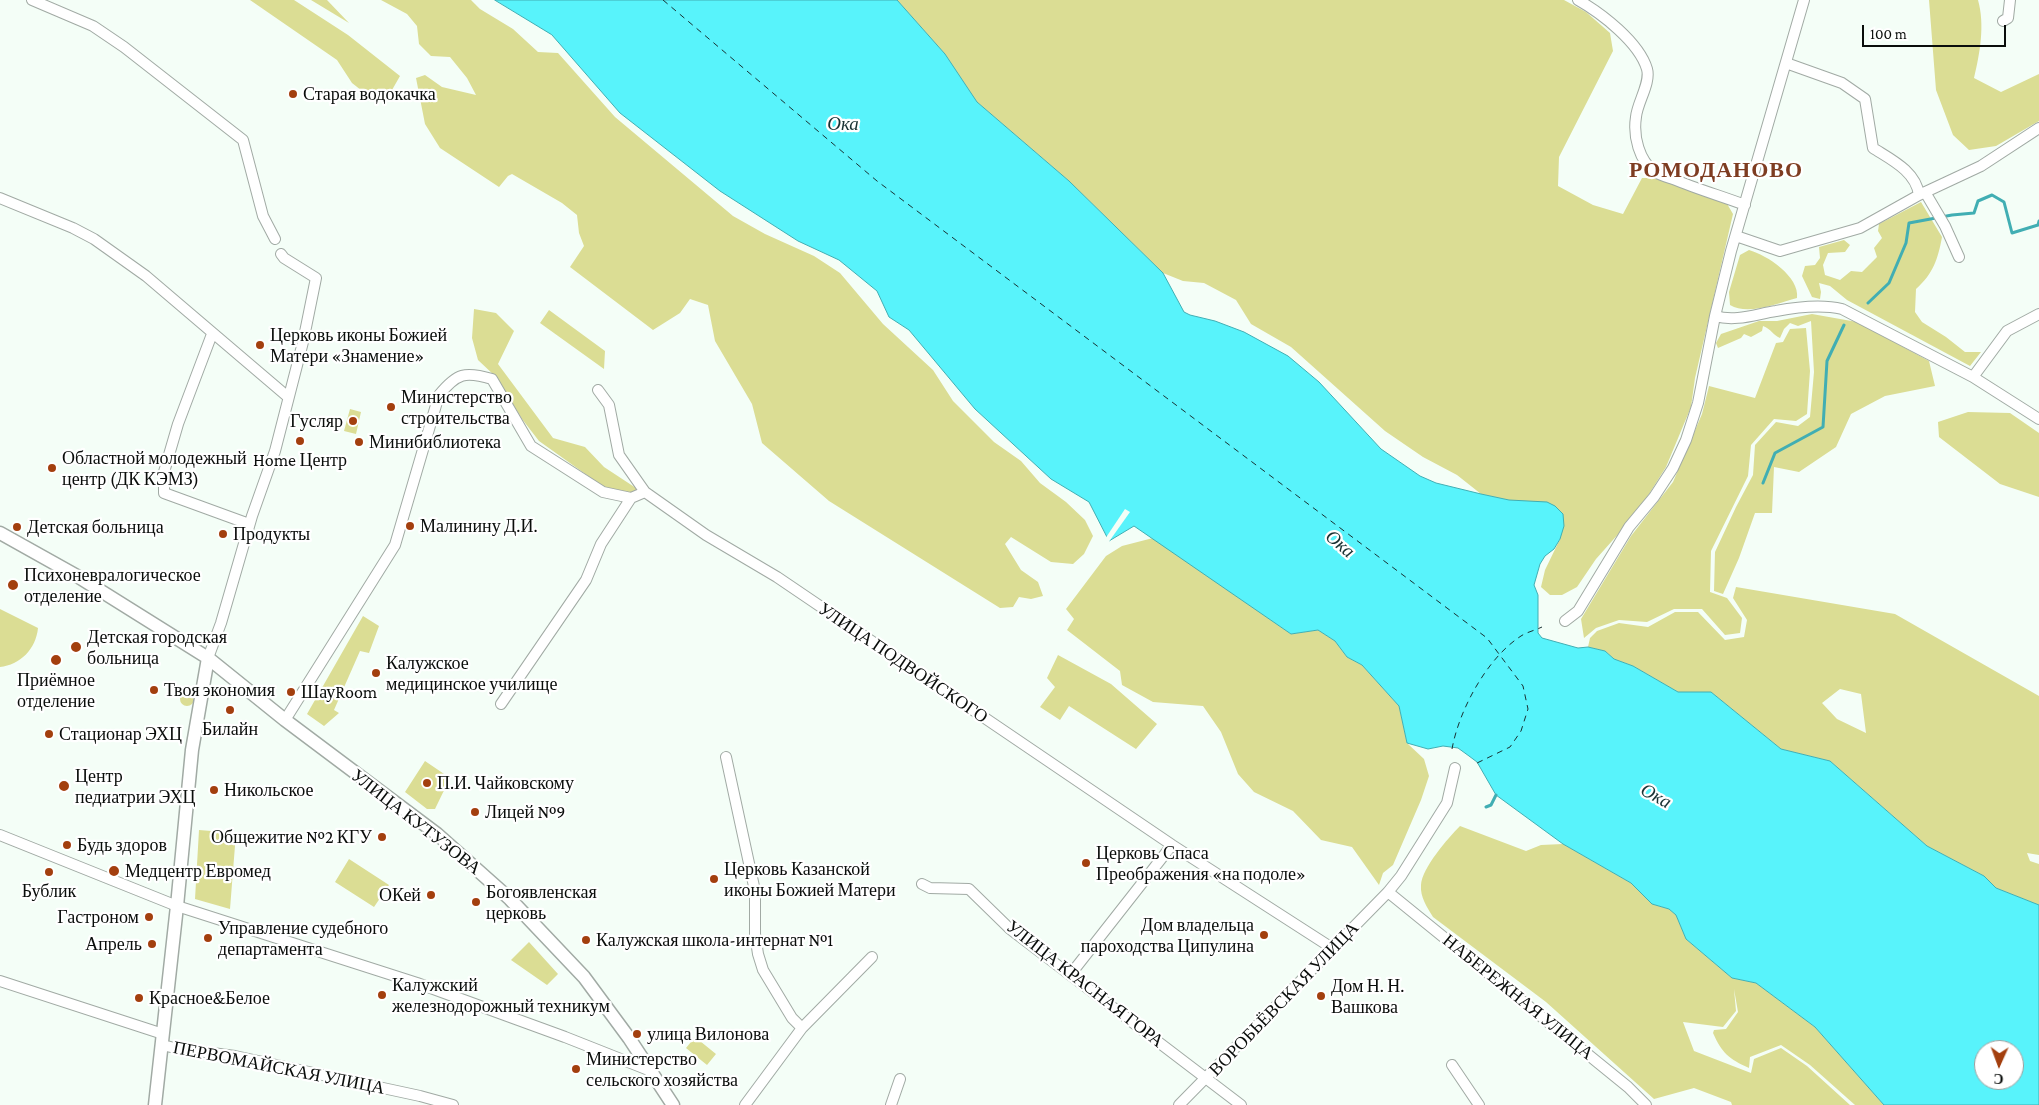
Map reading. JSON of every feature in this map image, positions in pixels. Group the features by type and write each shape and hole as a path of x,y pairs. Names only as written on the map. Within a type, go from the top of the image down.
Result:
{"main road":[{"name":"УЛИЦА КУТУЗОВА","path":"0,533 77,576 208,658 285,720 437,834 510,899 584,977 674,1105"},
{"path":"155,1105 192,750 208,658"}],"street":[{"path":"32,0 93,26 124,47 243,140 263,216 275,239"},
{"path":"1578,0 1612,24 1633,45 1647,70 1643,95 1636,117 1637,143 1644,160 1656,172 1690,187 1745,205"},
{"path":"1566,621 1578,611 1629,527 1654,497 1673,468 1686,440 1698,403 1715,316 1736,236 1804,0"},
{"path":"2003,21 2008,18 2010,0"},
{"path":"1786,63 1842,83 1864,99 1872,148 1900,166 1913,178 1945,226 1959,257"},
{"path":"1736,236 1780,251 1860,228 1922,193 1981,166 2039,128"},
{"path":"0,198 73,228 94,239 146,276 288,397"},
{"path":"208,658 221,623 249,524 275,451 303,342 316,278 284,258 281,254"},
{"path":"1715,316 1726,319 1741,318 1778,310 1833,306 1852,312 1973,377 2039,419"},
{"path":"1973,377 2007,332 2039,314"},
{"path":"212,334 178,424 164,472 164,493 249,524"},
{"path":"285,720 395,545 439,394 449,382 464,374 477,374 492,379 531,446 603,492 631,498"},
{"path":"502,704 586,580 601,544 631,498 645,492 620,454 609,405 598,390"},
{"name":"УЛИЦА ПОДВОЙСКОГО","path":"645,492 706,535 777,577 1172,845 1332,948"},
{"path":"726,756 755,891 755,934 758,954 763,970 792,1018 802,1028"},
{"name":"ВОРОБЬЁВСКАЯ УЛИЦА","path":"1179,1105 1388,892 1447,803 1455,768"},
{"path":"0,835 177,906 417,983 565,1037 651,1071"},
{"path":"1070,975 1172,845"},
{"name":"УЛИЦА КРАСНАЯ ГОРА","path":"922,884 930,888 969,889 1010,929 1241,1105"},
{"name":"НАБЕРЕЖНАЯ УЛИЦА","path":"1388,892 1628,1087 1646,1105"},
{"path":"745,1105 802,1028 872,957"},
{"name":"ПЕРВОМАЙСКАЯ УЛИЦА","path":"0,981 163,1039 175,1048 235,1056 420,1096 453,1105"},
{"path":"1452,1065 1478,1105"},
{"path":"891,1105 900,1078"}],"green space":[{"path":"250,0 294,0 348,35 400,76 392,90 366,94 352,83 337,60"},
{"path":"311,0 327,0 349,23"},
{"path":"381,0 471,0 480,9 513,29 538,52 558,53 615,117 733,216 765,234 814,256 840,273 883,324 933,370 953,401 994,442 1021,461 1040,483 1066,502 1085,520 1093,536 1084,554 1073,564 1051,562 1011,537 1005,544 1021,570 1038,582 1043,596 1031,599 1019,597 1013,607 1000,608 829,501 762,443 752,404 715,341 708,305 690,299 680,313 653,330 570,267 584,246 579,233 577,215 562,203 512,174 499,187 440,148 425,124 416,78 425,75 442,87 476,95 467,78 450,57 431,56 419,44 417,26 407,14"},
{"path":"897,0 1564,0 1586,12 1610,33 1613,51 1559,157 1558,186 1593,205 1623,214 1642,178 1656,178 1726,202 1733,214 1695,378 1691,407 1666,467 1637,513 1596,559 1577,587 1562,595 1550,595 1541,587 1545,570 1560,539 1509,500 1481,494 1457,475 1423,457 1385,431 1291,347 1251,324 1236,300 1204,283 1183,281 1163,273 1069,181 977,102 945,54"},
{"path":"1929,0 1978,0 1981,19 1980,49 1974,78 2001,92 2039,74 2039,121 1996,146 1969,150 1953,135 1936,90"},
{"path":"1921,202 1942,237 1939,252 1931,272 1916,289 1915,312 1922,322 1965,352 1981,352 1970,366 1847,300 1830,286 1819,283 1820,299 1812,297 1802,276 1805,266 1815,265 1820,258 1819,247 1844,240 1850,245 1845,252 1828,253 1823,265 1825,275 1840,280 1851,271 1862,272 1877,257 1874,248 1882,238 1878,231 1879,224"},
{"path":"1749,250 1773,262 1788,275 1797,290 1797,298 1754,309 1737,308 1730,305 1729,292 1740,255"},
{"path":"474,309 496,313 514,331 498,364 553,438 585,447 604,467 639,490 631,494 605,488 539,441 522,419 496,377 478,360 472,338"},
{"path":"549,310 605,351 604,369 540,323"},
{"path":"1812,314 1857,322 1929,361 1935,386 1885,396 1851,414 1836,447 1799,472 1774,467 1772,513 1755,513 1739,558 1723,594 1714,591 1715,552 1753,475 1755,445 1776,422 1798,426 1810,417 1814,372 1811,321 1798,326 1790,323 1784,329 1780,338 1763,326 1762,331 1751,337 1744,334 1741,338 1718,348 1716,343 1721,334 1759,321 1777,321"},
{"path":"1806,328 1810,371 1807,414 1796,421 1774,419 1751,445 1748,476 1711,551 1710,592 1727,598 1742,618 1740,633 1725,635 1702,609 1674,609 1647,622 1619,620 1596,628 1584,638 1581,619 1631,536 1673,482 1702,414 1709,386 1755,398 1776,343 1783,342 1790,329"},
{"path":"350,409 361,412 356,434 344,431"},
{"path":"1968,412 2010,413 2039,433 2039,497 2000,484 1939,437 1938,422"},
{"path":"1153,538 1291,634 1318,630 1335,641 1347,657 1362,665 1399,706 1407,743 1424,759 1429,776 1421,800 1393,865 1383,873 1379,885 1352,847 1321,840 1293,811 1254,792 1238,774 1221,732 1203,706 1153,702 1122,685 1120,671 1067,630 1074,619 1066,609 1106,556 1122,546"},
{"path":"1736,587 1895,614 2039,696 2039,855 2027,853 2030,861 2039,864 2039,905 1996,888 1984,876 1927,846 1830,761 1781,749 1711,692 1678,692 1633,666 1614,659 1605,651 1588,647 1590,638 1597,631 1619,623 1648,627 1675,612 1698,612 1725,640 1744,637 1747,620 1733,598","holes":["1840,689 1861,694 1866,733 1837,719 1822,703"]},
{"path":"0,609 38,628 34,643 26,655 14,663 0,667"},
{"path":"363,616 379,626 369,653 360,651 334,710 339,713 324,726 307,714"},
{"path":"1058,655 1111,684 1157,724 1136,749 1069,706 1060,720 1040,707 1055,687 1047,678"},
{"path":"184,692 190,692 194,699 190,706 184,706 180,702 180,696"},
{"path":"425,761 450,778 435,809 427,809 405,792"},
{"path":"1460,826 1526,851 1541,845 1563,844 1631,883 1652,904 1669,909 1676,915 1686,939 1732,978 1756,983 1815,1027 1884,1105 1855,1105 1810,1065 1781,1045 1750,1057 1749,1068 1736,1062 1723,1050 1713,1033 1714,1030 1726,1029 1738,1012 1734,989 1736,1011 1723,1027 1683,1022 1694,1051 1751,1073 1754,1059 1781,1048 1807,1066 1850,1105 1732,1105 1731,1102 1694,1088 1654,1099 1546,1002 1433,917 1424,902 1421,885 1422,878 1436,854"},
{"path":"199,830 236,833 230,909 195,899"},
{"path":"349,859 389,885 374,907 335,882"},
{"path":"529,942 558,974 547,985 511,960"},
{"path":"695,1037 716,1054 707,1065 686,1048"}],"water":[{"name":"Ока","path":"495,0 897,0 945,54 977,102 1069,181 1163,273 1184,312 1244,332 1288,356 1319,382 1381,449 1420,476 1436,483 1481,494 1509,500 1547,502 1555,506 1563,514 1564,526 1560,539 1554,549 1545,556 1540,564 1534,585 1538,595 1538,633 1542,638 1578,648 1588,647 1605,651 1614,659 1633,666 1678,692 1711,692 1781,749 1830,761 1927,846 1984,876 1996,888 2039,905 2039,1105 1884,1105 1815,1027 1756,983 1732,978 1686,939 1676,915 1669,909 1652,904 1631,883 1563,844 1496,795 1477,762 1458,748 1443,746 1428,749 1407,743 1399,706 1362,665 1347,657 1335,641 1318,630 1291,634 1134,526 1109,541 1089,502 1051,479 975,409 909,330 889,317 877,291 839,260 798,241 720,191 620,113 552,35"}],"pier":[{"path":"1125,509 1130,512 1108,543 1105,539"}],"waterway":[{"path":"1868,303 1889,283 1906,243 1909,223 1974,213 1978,201 1992,195 2004,202 2012,233 2038,225 2039,221"},
{"path":"1763,483 1775,453 1823,427 1827,361 1844,325"},
{"path":"1486,807 1491,805 1496,795"}],"ferry route":[{"path":"663,0 877,181 1487,638 1523,686 1528,709 1521,731 1510,747 1475,764"},
{"path":"1452,749 1461,718 1476,686 1486,671 1509,646 1523,635 1542,627"}],"place":[{"name":"Старая водокачка","path":"293,94"},
{"name":"Церковь иконы Божией Матери «Знамение»","path":"260,345"},
{"name":"Министерство строительства","path":"391,407"},
{"name":"Гусляр","path":"353,421"},
{"name":"Home Центр","path":"300,441"},
{"name":"Минибиблиотека","path":"359,442"},
{"name":"Областной молодежный центр (ДК КЭМЗ)","path":"52,468"},
{"name":"Малинину Д.И.","path":"410,526"},
{"name":"Детская больница","path":"17,527"},
{"name":"Продукты","path":"223,534"},
{"name":"Психоневралогическое отделение","path":"13,585"},
{"name":"Детская городская больница","path":"76,647"},
{"name":"Приёмное отделение","path":"56,660"},
{"name":"Калужское медицинское училище","path":"376,673"},
{"name":"Твоя экономия","path":"154,690"},
{"name":"ШауRoom","path":"291,692"},
{"name":"Билайн","path":"230,710"},
{"name":"Стационар ЭХЦ","path":"49,734"},
{"name":"П.И. Чайковскому","path":"427,783"},
{"name":"Центр педиатрии ЭХЦ","path":"64,786"},
{"name":"Никольское","path":"214,790"},
{"name":"Лицей №9","path":"475,812"},
{"name":"Общежитие №2 КГУ","path":"382,837"},
{"name":"Будь здоров","path":"67,845"},
{"name":"Церковь Спаса Преображения «на подоле»","path":"1086,863"},
{"name":"Медцентр Евромед","path":"114,871"},
{"name":"Бублик","path":"49,872"},
{"name":"Церковь Казанской иконы Божией Матери","path":"714,879"},
{"name":"ОКей","path":"431,895"},
{"name":"Богоявленская церковь","path":"476,902"},
{"name":"Гастроном","path":"149,917"},
{"name":"Дом владельца пароходства Ципулина","path":"1264,935"},
{"name":"Управление судебного департамента","path":"208,938"},
{"name":"Калужская школа-интернат №1","path":"586,940"},
{"name":"Апрель","path":"152,944"},
{"name":"Калужский железнодорожный техникум","path":"382,995"},
{"name":"Дом Н. Н. Вашкова","path":"1321,996"},
{"name":"Красное&Белое","path":"139,998"},
{"name":"улица Вилонова","path":"637,1034"},
{"name":"Министерство сельского хозяйства","path":"576,1069"}],"district":[{"name":"РОМОДАНОВО","path":"1716,170"}]}
